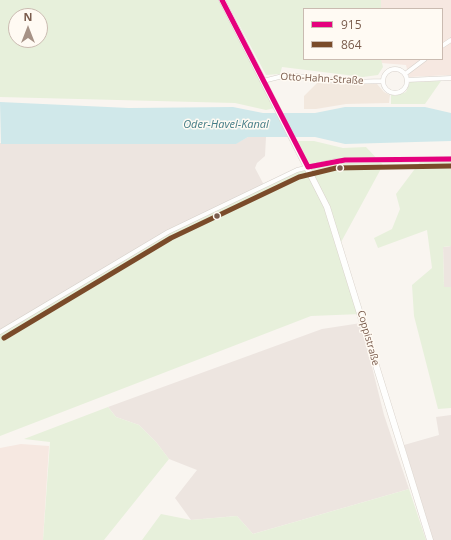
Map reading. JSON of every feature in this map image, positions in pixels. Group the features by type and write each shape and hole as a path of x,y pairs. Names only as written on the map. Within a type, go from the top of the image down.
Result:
{"main road":[{"name":"Coppistraße","path":"222,0 324,199 334,227 430,540"}],"street":[{"path":"405,74 424,60"},
{"path":"398,69 405,74 407,80 403,91 396,94 388,92 382,82 385,74 391,70 398,69"},
{"name":"Otto-Hahn-Straße","path":"263,81 287,75 350,82 382,82"},
{"path":"407,80 451,78"},
{"path":"0,332 168,232 264,185 308,167 327,162 345,160 451,159"}],"shaded area":[{"path":"381,0 451,0 451,75 409,77 406,65 381,63 381,60 443,60 443,8 381,8"},
{"path":"317,83 377,84 384,92 390,95 389,103 346,104 316,109 304,109 304,96"},
{"path":"248,137 266,137 265,156 257,163 255,168 264,185 0,332 0,143 235,144"},
{"path":"451,246 451,287 444,287 443,247"},
{"path":"361,323 384,415 409,489 253,534 237,516 191,520 175,498 197,470 169,459 156,442 139,425 116,417 108,407 322,329"},
{"path":"451,415 451,540 433,540 404,445 439,435 436,417"},
{"path":"21,444 49,446 43,540 0,540 0,448"}],"green space":[{"path":"0,0 220,0 275,108 266,110 235,103 0,97"},
{"path":"226,0 381,0 381,8 303,8 303,60 381,60 383,67 378,75 363,77 282,67 280,74 266,75"},
{"path":"441,81 425,104 391,104 391,94 395,96 406,92 410,82"},
{"path":"294,141 314,141 343,148 366,147 383,165 340,244 361,314 311,316 0,436 0,332 140,248 264,185 308,167"},
{"path":"451,161 451,246 443,247 444,287 451,287 451,408 438,409 414,316 412,285 432,268 427,230 378,248 374,238 392,229 400,209 396,194 420,162"},
{"path":"108,407 116,417 139,425 156,442 169,459 104,540 43,540 50,442 24,439"},
{"path":"409,489 426,540 142,540 161,514 191,520 237,516 253,534"}],"water":[{"name":"Oder-Havel-Kanal","path":"0,102 129,108 233,107 263,113 315,113 345,107 425,107 451,113 451,141 345,144 315,137 248,137 236,144 1,144"}],"transit line":[{"name":"915","path":"222,0 308,167"},
{"name":"915","path":"308,167 345,160 451,159"},
{"name":"864","path":"4,338 171,238 299,177 336,168 451,166"}]}
